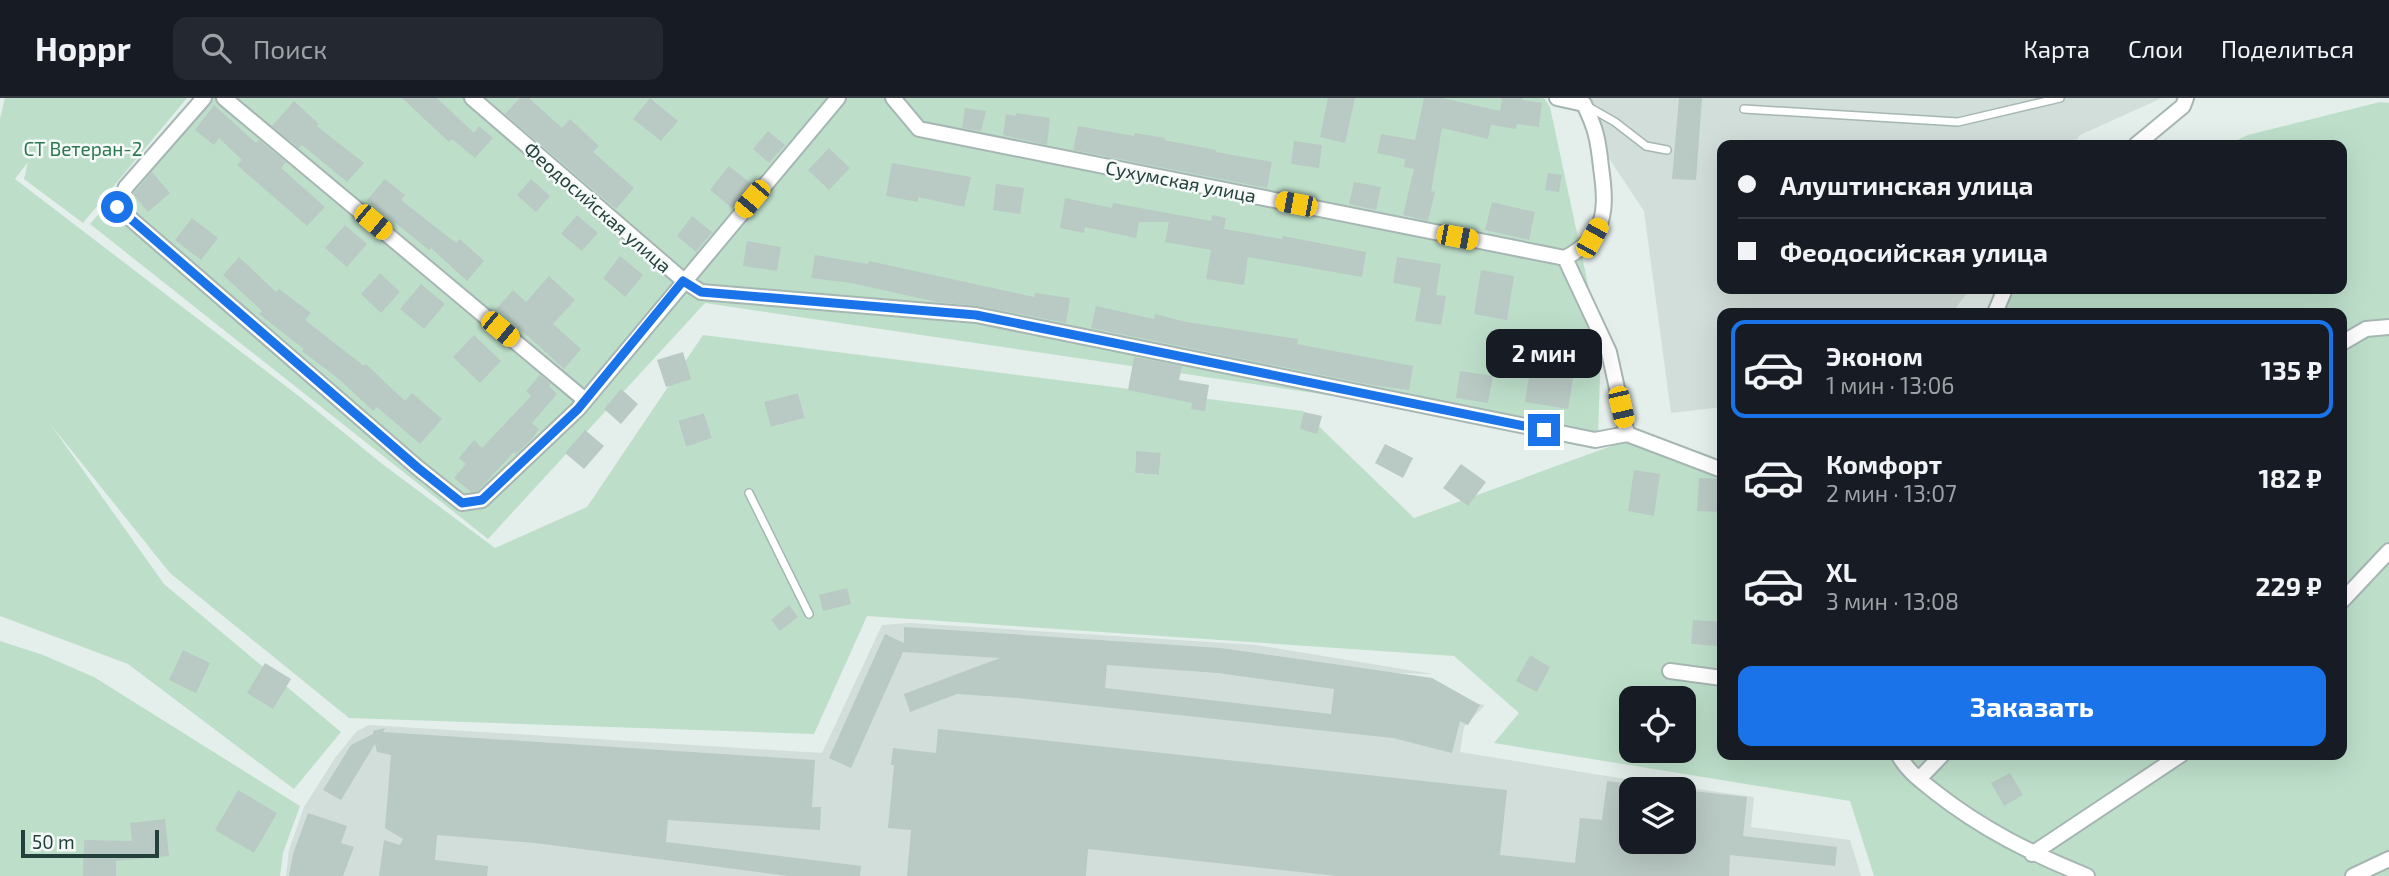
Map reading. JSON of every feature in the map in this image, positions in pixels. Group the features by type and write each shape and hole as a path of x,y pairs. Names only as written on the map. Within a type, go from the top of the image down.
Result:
{"street":[{"path":"204,98 126,187 117,207 462,503 482,500 585,400 838,98"},
{"path":"224,98 585,400"},
{"name":"Сухумская улица","path":"893,98 919,129 1565,258"},
{"path":"1557,98 1584,104 1596,130 1605,207 1601,223 1592,238 1580,250 1565,258 1609,352 1627,434"},
{"path":"2142,140 2183,106 2186,98"},
{"name":"Феодосийская улица","path":"478,100 683,281 701,292 976,315 1595,440 1627,434 1717,468"},
{"path":"2347,340 2366,329 2389,327"},
{"path":"2347,596 2389,551"},
{"path":"1670,671 1717,677"},
{"path":"1901,760 1907,770 1959,811 2032,854 2087,876"},
{"path":"1919,779 1937,760"},
{"path":"2032,854 2173,760"},
{"path":"2353,876 2389,859"}],"lane":[{"path":"1744,109 1958,122 2060,98"},
{"path":"1584,104 1615,122 1646,146 1667,150"},
{"path":"749,494 809,614"}],"shaded area":[{"path":"1569,98 2162,98 2080,135 2076,140 1717,140 1717,294 1966,294 1956,308 1717,308 1717,408 1671,413 1644,211"},
{"path":"910,623 1257,645 1433,674 1303,670 1485,705 1464,727 1460,752 1619,778 1619,854 1696,854 1696,789 1754,797 1751,827 1850,840 1861,876 286,876 289,850 304,807 335,758 356,732 369,725 822,753 882,625"}],"green space":[{"name":"СТ Ветеран-2","path":"5,98 187,98 83,223 24,179 28,162 15,179 495,548 587,507 703,335 1303,411 1414,518 1625,441 1717,470 1717,760 2347,760 2347,308 2005,308 2012,294 2347,294 2347,140 2238,140 2248,135 2380,102 2389,103 2389,876 1874,876 1850,801 1494,743 1519,713 1454,656 867,616 814,734 349,718 170,573 51,425 164,584 341,732 294,789 128,664 0,616 0,119","holes":["798,393 805,418 771,427 765,403","704,413 712,438 686,447 678,422","1136,452 1161,453 1159,475 1135,473"]},
{"path":"199,98 1544,98 1550,107 1601,345 1598,435 705,303 488,539 90,224"},
{"path":"0,641 43,655 94,677 300,806 283,853 280,876 0,876"}],"building":[{"path":"402,98 437,98 474,133 479,126 493,138 475,158 452,139 449,142"},
{"path":"520,98 529,98 562,128 570,119 599,146 593,152 634,188 616,209 505,114"},
{"path":"650,98 678,121 661,141 633,119"},
{"path":"1328,98 1355,98 1345,143 1320,137"},
{"path":"1424,98 1442,98 1500,111 1502,98 1522,98 1542,103 1539,127 1517,124 1516,129 1491,125 1488,139 1442,128 1431,191 1435,192 1428,221 1403,215 1414,169 1404,167 1405,159 1377,153 1381,134 1415,140"},
{"path":"1679,98 1702,98 1696,180 1672,179"},
{"path":"294,101 319,124 317,126 364,163 347,182 302,145 299,148 272,126"},
{"path":"214,105 256,143 259,140 286,162 281,168 325,207 307,226 237,165 242,160 219,138 214,145 195,130"},
{"path":"965,108 986,111 981,131 962,128"},
{"path":"1016,113 1050,118 1047,145 1003,135 1006,114 1016,116"},
{"path":"1078,126 1134,136 1135,133 1165,138 1164,140 1216,152 1272,162 1267,188 1073,150"},
{"path":"768,131 785,145 769,163 753,149"},
{"path":"1294,141 1322,145 1319,168 1291,164"},
{"path":"829,148 850,168 829,190 808,170"},
{"path":"892,163 971,177 964,207 918,197 918,202 886,196"},
{"path":"729,166 753,185 733,209 710,190"},
{"path":"152,172 170,193 148,212 133,194"},
{"path":"1548,173 1562,175 1559,192 1545,190"},
{"path":"385,179 405,195 401,200 456,243 460,239 484,261 467,281 431,248 429,250 367,200"},
{"path":"531,179 550,196 536,212 517,195"},
{"path":"1354,182 1381,187 1376,210 1349,204"},
{"path":"996,184 1024,188 1020,214 993,210"},
{"path":"1065,198 1112,208 1113,203 1211,221 1212,215 1226,218 1224,229 1282,239 1283,236 1366,252 1362,277 1248,257 1244,285 1206,279 1211,250 1165,242 1169,222 1139,222 1136,238 1085,227 1084,233 1060,228"},
{"path":"1492,202 1535,212 1529,240 1485,230"},
{"path":"577,215 598,233 582,251 561,234"},
{"path":"692,216 712,232 696,252 677,236"},
{"path":"192,218 218,238 201,260 175,240"},
{"path":"345,225 367,244 347,267 325,248"},
{"path":"747,241 781,247 777,271 743,266"},
{"path":"815,255 868,264 869,261 1034,297 1035,293 1070,298 1066,323 811,278"},
{"path":"620,256 643,275 625,297 603,278"},
{"path":"239,257 276,292 279,289 311,313 305,320 364,366 366,364 405,401 412,393 442,419 420,444 377,407 373,411 340,380 302,351 304,349 259,314 262,311 223,275"},
{"path":"1397,257 1441,264 1436,295 1446,296 1441,325 1415,321 1421,288 1393,283"},
{"path":"1481,270 1514,276 1507,320 1474,314"},
{"path":"380,273 400,292 381,313 361,294"},
{"path":"549,276 575,300 553,324 581,349 564,369 497,308 513,290 526,302"},
{"path":"421,284 445,304 424,329 400,309"},
{"path":"1096,306 1154,319 1155,314 1186,322 1298,339 1297,344 1413,366 1409,390 1372,385 1091,328"},
{"path":"474,335 501,361 480,383 453,357"},
{"path":"683,352 691,379 666,387 657,360"},
{"path":"1134,357 1182,366 1179,380 1209,385 1205,411 1191,409 1192,403 1128,390"},
{"path":"1531,365 1574,372 1568,409 1525,402"},
{"path":"1460,371 1493,376 1488,403 1456,398"},
{"path":"540,375 551,384 549,386 557,394 532,423 539,429 478,491 471,492 454,478 466,464 459,458 474,440 482,448 531,396 526,391"},
{"path":"621,389 638,404 621,424 604,409"},
{"path":"798,393 805,418 771,427 764,402"},
{"path":"1304,412 1322,416 1317,434 1300,429"},
{"path":"704,413 712,438 686,447 678,421"},
{"path":"585,430 604,446 584,469 565,453"},
{"path":"1385,444 1413,458 1403,478 1375,463"},
{"path":"1136,451 1161,453 1159,475 1135,473"},
{"path":"1461,464 1486,482 1468,506 1443,488"},
{"path":"1634,470 1660,474 1654,516 1628,511"},
{"path":"1699,478 1717,479 1717,512 1697,511"},
{"path":"847,588 851,604 823,611 819,595"},
{"path":"789,605 798,617 780,631 771,620"},
{"path":"1693,620 1717,622 1717,646 1691,644"},
{"path":"904,627 1220,648 1432,678 1480,705 1468,725 1460,721 1452,753 1393,738 1018,698 957,694 910,712 904,694 1000,658 903,652 851,768 829,758 885,634 904,643","holes":["1107,665 1218,673 1334,689 1331,714 1105,688"]},
{"path":"183,650 210,663 196,693 169,680"},
{"path":"1530,655 1550,667 1537,692 1516,681"},
{"path":"265,663 291,679 273,709 247,693"},
{"path":"385,728 383,732 815,760 812,807 821,807 820,830 668,820 666,842 861,866 860,876 788,876 535,843 437,835 435,860 488,866 487,876 379,876 384,840 400,845 403,839 385,828 391,755 377,752 375,744 341,800 323,790 351,745 373,734 373,731"},
{"path":"938,729 1507,790 1500,855 1575,863 1580,818 1602,820 1607,781 1619,782 1619,854 1696,854 1696,791 1747,797 1743,836 1837,847 1835,866 1730,855 1729,876 1337,876 1088,849 1086,876 907,876 911,830 888,828 893,748 936,753"},
{"path":"2010,773 2023,795 2004,806 1991,783"},
{"path":"238,790 277,813 254,853 215,830"},
{"path":"308,813 347,826 341,843 354,847 343,876 289,876 293,854"},
{"path":"165,819 169,856 116,861 116,876 83,876 84,840 132,841 130,823"}],"route":[{"path":"117,207 462,503 482,500 578,409 683,281 701,292 976,315 1544,430"}]}
